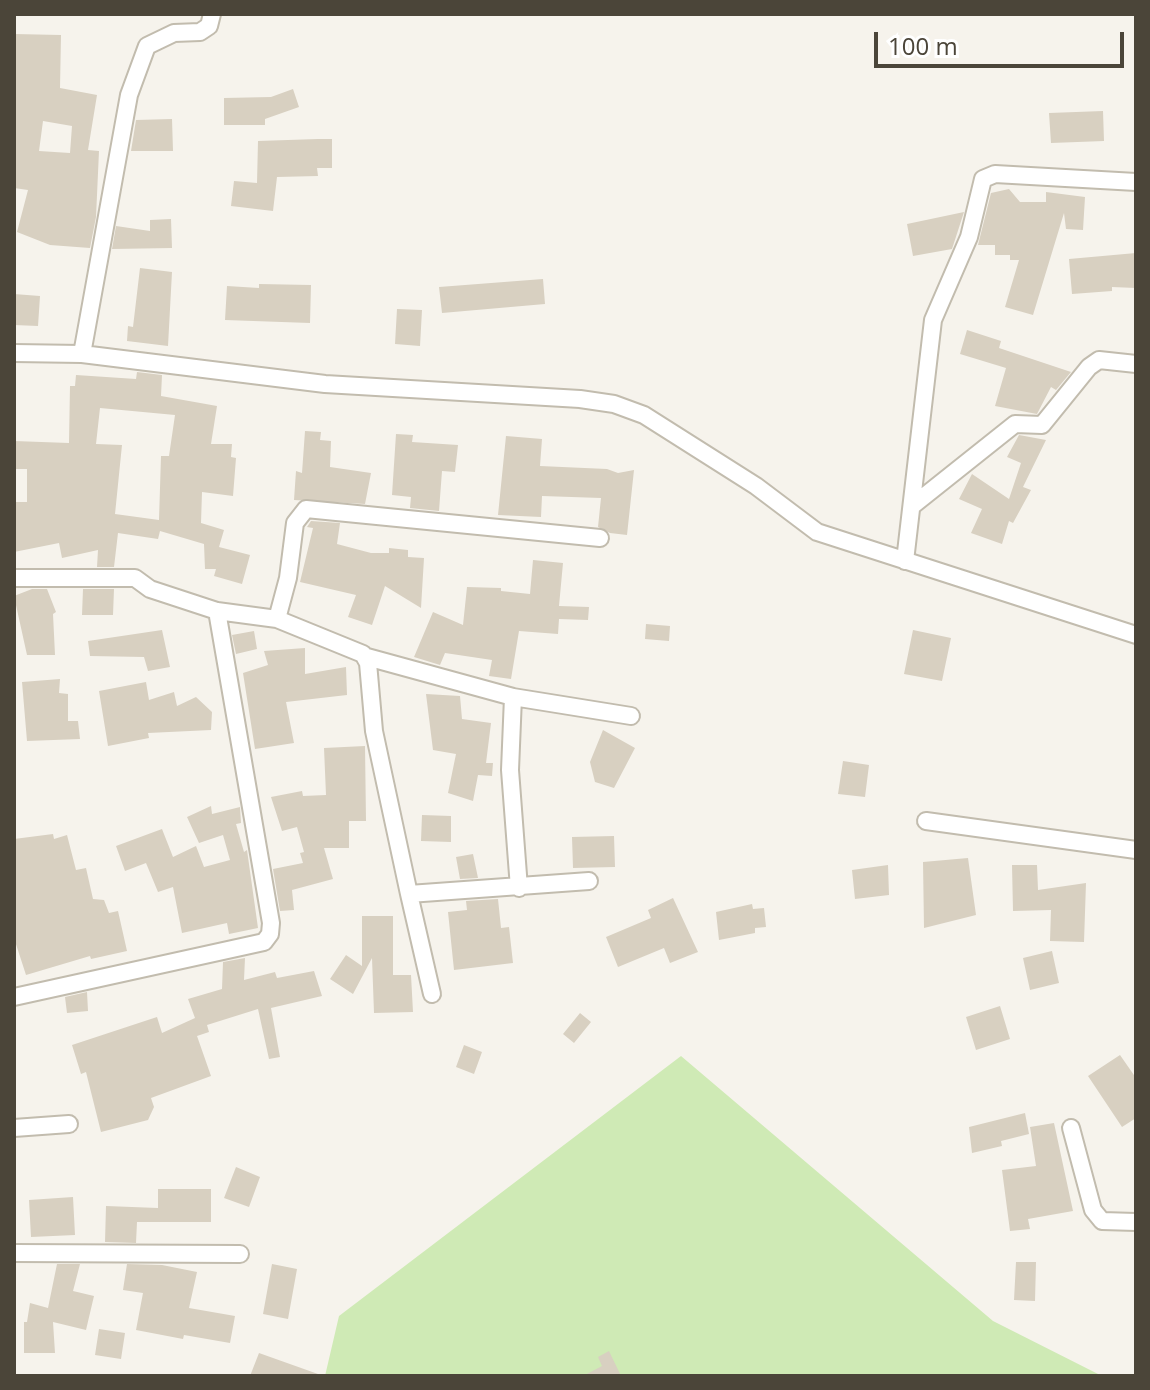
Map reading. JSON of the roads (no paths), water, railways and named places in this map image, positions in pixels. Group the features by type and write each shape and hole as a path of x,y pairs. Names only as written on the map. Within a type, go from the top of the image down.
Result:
{"street":[{"path":"82,354 129,95 147,46 174,33 200,32 209,26 212,14"},
{"path":"905,561 933,320 969,237 983,179 995,174 1136,182"},
{"path":"14,353 82,354 325,384 614,404 644,415 756,486 817,532 1136,635"},
{"path":"912,506 1015,424 1042,425 1089,367 1099,360 1136,364"},
{"path":"277,619 288,578 295,523 306,509 600,538"},
{"path":"14,578 135,578 150,589 217,611 277,619 367,657 513,697 631,716"},
{"path":"14,997 264,942 270,934 271,923 217,611"},
{"path":"367,657 374,731 432,994"},
{"path":"513,697 510,770 519,888"},
{"path":"926,821 1136,850"},
{"path":"409,894 589,881"},
{"path":"14,1128 69,1124"},
{"path":"1071,1128 1093,1210 1102,1221 1136,1222"},
{"path":"14,1253 240,1254"}]}
